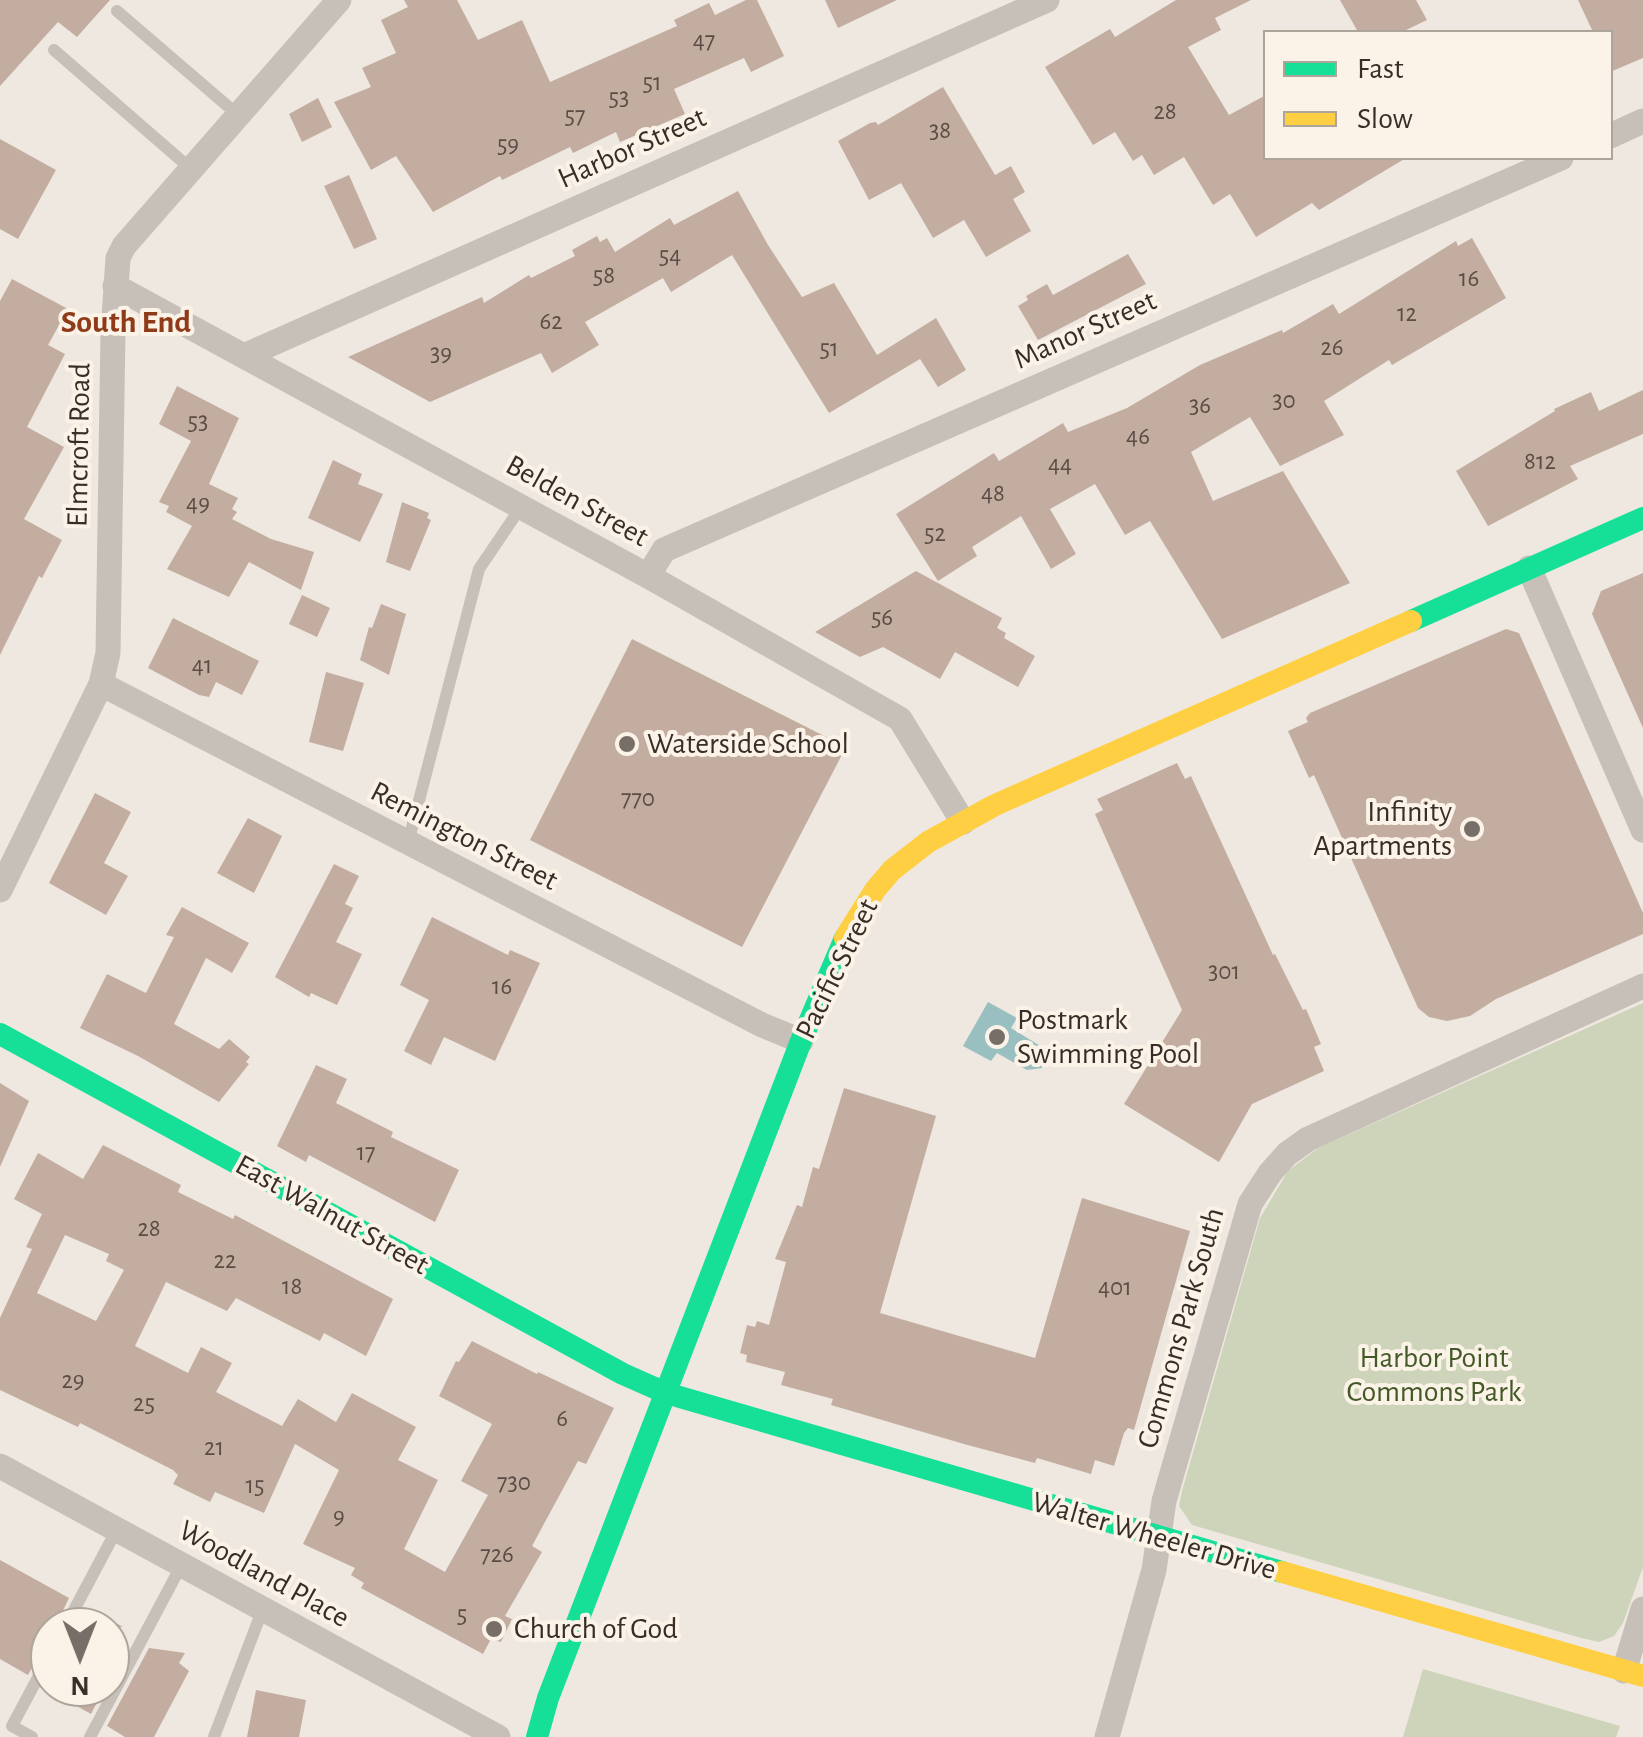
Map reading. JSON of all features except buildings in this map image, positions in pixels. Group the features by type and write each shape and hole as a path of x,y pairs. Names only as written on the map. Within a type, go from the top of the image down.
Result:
{"street":[{"name":"Elmcroft Road","path":"0,890 100,684 108,653 114,286 118,258 124,246 339,0"},
{"name":"Harbor Street","path":"244,356 1046,0"},
{"path":"1613,135 1643,122"},
{"name":"Manor Street","path":"648,576 664,550 1555,160"},
{"name":"Belden Street","path":"114,286 648,576 900,720 963,822"},
{"name":"Pacific Street","path":"537,1737 555,1680 800,1041 844,940 892,870 928,842 963,822 1643,518"},
{"path":"1529,568 1643,830"},
{"name":"Remington Street","path":"100,684 762,1025 800,1041"},
{"name":"Commons Park South","path":"1107,1737 1154,1570 1164,1502 1250,1204 1270,1173 1308,1139 1643,986"},
{"name":"East Walnut Street","path":"0,1034 623,1374 666,1393"},
{"name":"Walter Wheeler Drive","path":"666,1393 1634,1674"},
{"name":"Woodland Place","path":"0,1466 498,1737"},
{"path":"1634,1674 1643,1609"}],"lane":[{"path":"118,11 238,115"},
{"path":"54,50 191,169"},
{"path":"408,844 479,569 521,507"},
{"path":"76,1607 116,1531"},
{"path":"90,1737 180,1566"},
{"path":"214,1737 262,1611"},
{"path":"30,1693 12,1726 32,1737"}],"green space":[{"name":"Harbor Point Commons Park","path":"1643,1003 1643,1567 1623,1623 1614,1636 1599,1642 1581,1638 1192,1525 1179,1506 1182,1491 1260,1218 1288,1171 1318,1148"},
{"path":"1423,1669 1620,1726 1616,1737 1403,1737"}],"water":[{"name":"Postmark Swimming Pool","path":"988,1002 1017,1018 1011,1028 1042,1047 1046,1058 1042,1068 1027,1070 997,1053 991,1061 963,1046"}],"traffic: fast":[{"path":"1411,621 1643,518"},
{"path":"537,1737 548,1698 801,1041 845,938"},
{"path":"0,1034 623,1374 666,1393 1282,1572"}],"traffic: slow":[{"path":"845,938 892,870 928,842 995,805 1411,621"},
{"path":"1282,1572 1643,1676"}],"place":[{"name":"Waterside School","path":"627,744"},
{"name":"Infinity Apartments","path":"1472,829"},
{"name":"Postmark Swimming Pool","path":"997,1037"},
{"name":"Church of God","path":"494,1629"}],"district":[{"name":"South End","path":"126,322"}]}
